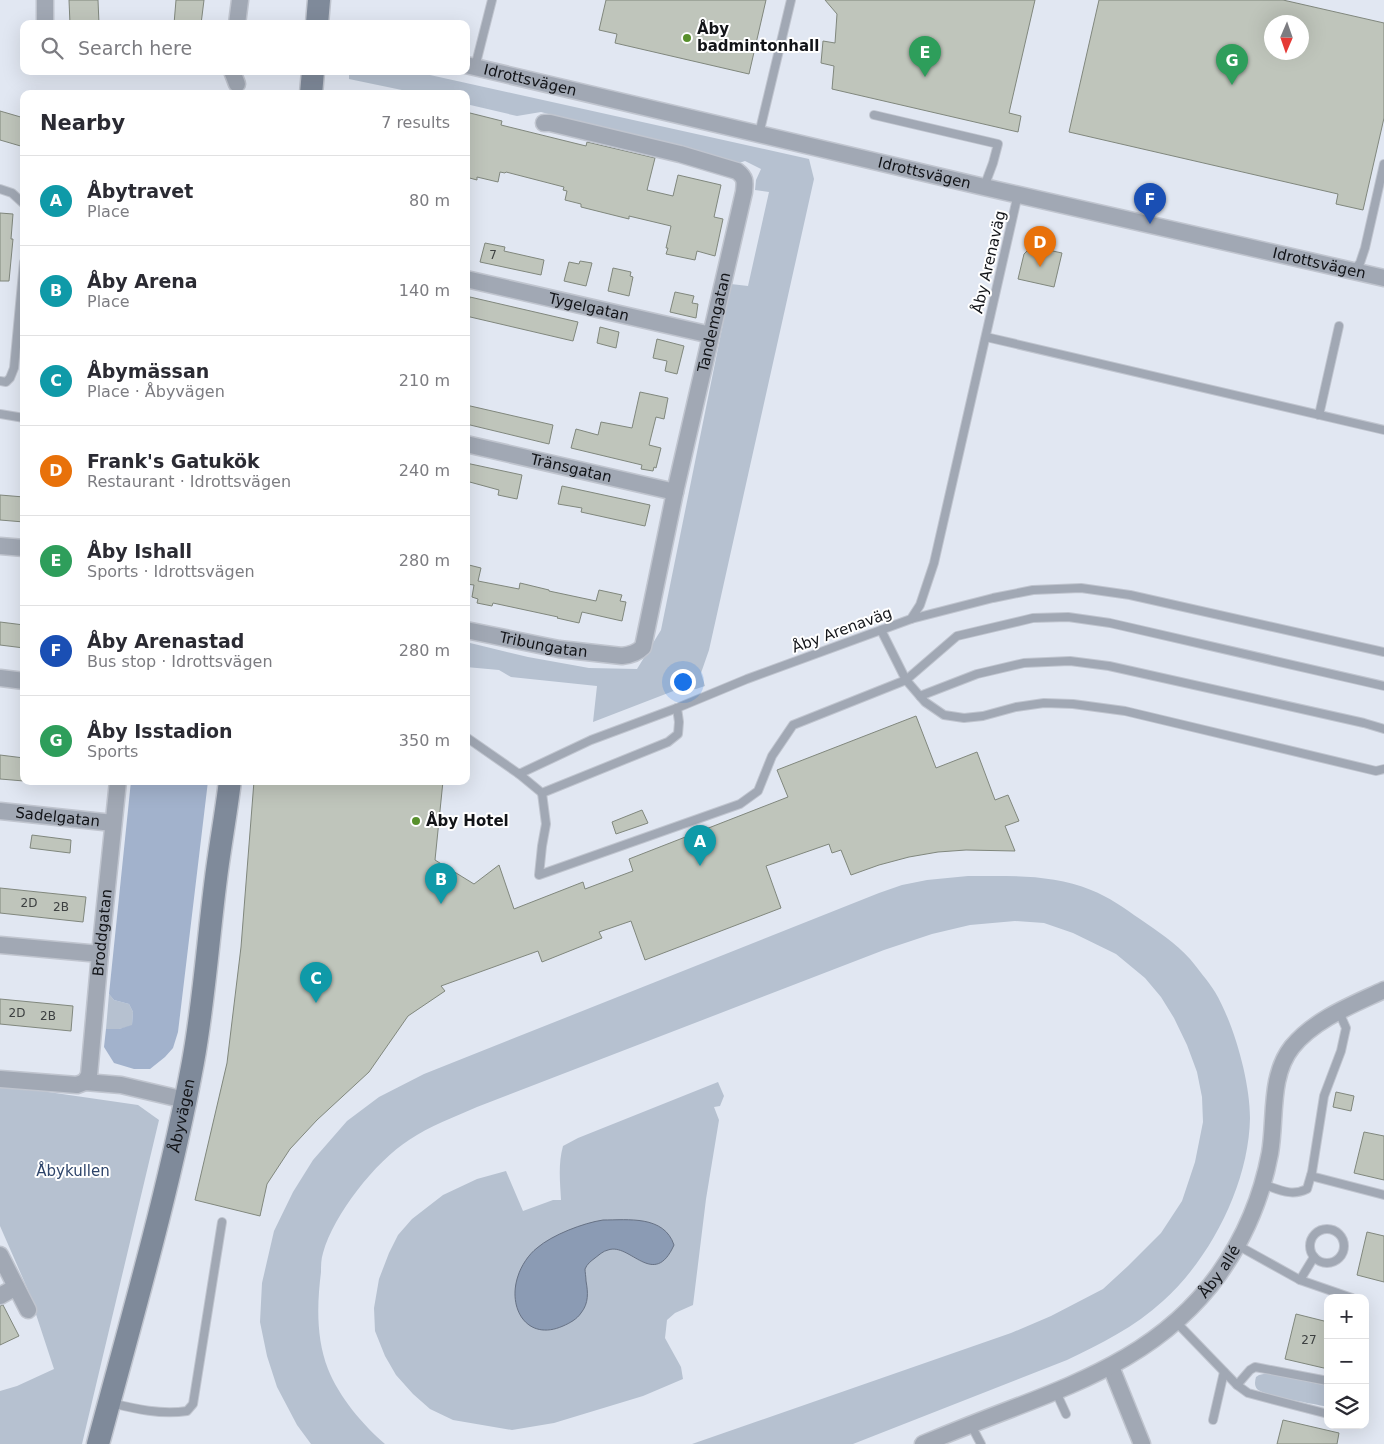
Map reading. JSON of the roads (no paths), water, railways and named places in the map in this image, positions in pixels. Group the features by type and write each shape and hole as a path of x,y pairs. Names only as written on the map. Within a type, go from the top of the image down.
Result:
{"street":[{"path":"44,0 45,20"},
{"path":"238,20 240,0"},
{"path":"318,20 320,0"},
{"name":"Idrottsvägen","path":"471,66 1384,278"},
{"path":"312,90 313,75"},
{"name":"Tandemgatan","path":"544,123 680,154 737,171 743,176 744,192 675,492 643,647 631,655 622,656"},
{"name":"Tygelgatan","path":"470,280 711,335"},
{"name":"Tränsgatan","path":"470,445 675,492"},
{"path":"0,546 20,548"},
{"name":"Tribungatan","path":"470,631 559,649 622,656"},
{"path":"0,678 20,680"},
{"name":"Broddgatan","path":"85,1082 89,1075 118,785"},
{"name":"Åbyvägen","path":"98,1444 164,1200 185,1100 194,1051 229,785"},
{"name":"Sadelgatan","path":"0,811 113,824"},
{"path":"0,945 100,954"},
{"name":"Åby allé","path":"923,1444 1056,1392 1111,1366 1143,1348 1176,1322 1197,1301 1219,1274 1238,1245 1253,1211 1270,1152 1275,1091 1284,1060 1304,1034 1316,1024 1384,990"},
{"path":"0,1079 78,1085 85,1082 120,1085 185,1100"},
{"path":"0,1255 28,1310"},
{"path":"0,1296 16,1287"},
{"path":"1111,1366 1142,1444"}],"lane":[{"path":"471,66 492,0"},
{"path":"759,134 791,0"},
{"path":"874,115 998,144 984,186"},
{"path":"1353,271 1360,263 1365,248 1384,164"},
{"path":"0,189 12,193 20,200"},
{"name":"Åby Arenaväg","path":"519,774 591,740 677,708 747,679 911,619 920,605 934,563 1018,194"},
{"path":"0,381 6,382 14,368 20,304"},
{"path":"1320,415 1339,326"},
{"path":"986,337 1384,430"},
{"path":"0,414 20,417"},
{"path":"911,619 1033,590 1081,588 1130,595 1384,652"},
{"path":"470,740 519,774 542,793 546,824 539,875 740,804 758,791 772,756 793,725 906,680 957,636 1033,618 1068,617 1110,623 1384,686"},
{"path":"881,630 906,680 925,702 944,715 964,718 983,716 1016,707 1044,703 1073,704 1125,711 1376,771 1384,769"},
{"path":"920,696 977,674 1024,663 1070,661 1109,666 1364,723 1384,730"},
{"path":"542,793 668,742 678,734 680,722 677,708"},
{"path":"1262,1184 1290,1193 1300,1192 1306,1188 1311,1176 1324,1096 1341,1051 1346,1028 1339,1012"},
{"path":"1311,1176 1384,1195"},
{"path":"109,1402 134,1409 163,1413 187,1412 192,1404 222,1222"},
{"path":"1329,1229 1339,1234 1344,1244 1342,1255 1339,1259 1329,1264 1318,1261 1314,1257 1311,1252 1311,1241 1318,1232 1329,1229"},
{"path":"1238,1245 1300,1280 1340,1294"},
{"path":"1300,1280 1314,1257"},
{"path":"1176,1322 1237,1385 1248,1393 1324,1413"},
{"path":"1237,1385 1250,1370 1255,1368 1324,1380"},
{"path":"1213,1420 1224,1372"},
{"path":"1056,1392 1066,1414"},
{"path":"971,1425 981,1444"}],"place":[{"name":"Åby badmintonhall","path":"687,38"},
{"name":"Åby Ishall","path":"925,77"},
{"name":"Åby Isstadion","path":"1232,85"},
{"name":"Åby Arenastad","path":"1150,224"},
{"name":"Frank's Gatukök","path":"1040,267"},
{"name":"Åby Hotel","path":"416,821"},
{"name":"Åbytravet","path":"700,866"},
{"name":"Åby Arena","path":"441,904"},
{"name":"Åbymässan","path":"316,1003"}],"park label":[{"name":"Åbykullen","path":"73,1171"}]}
